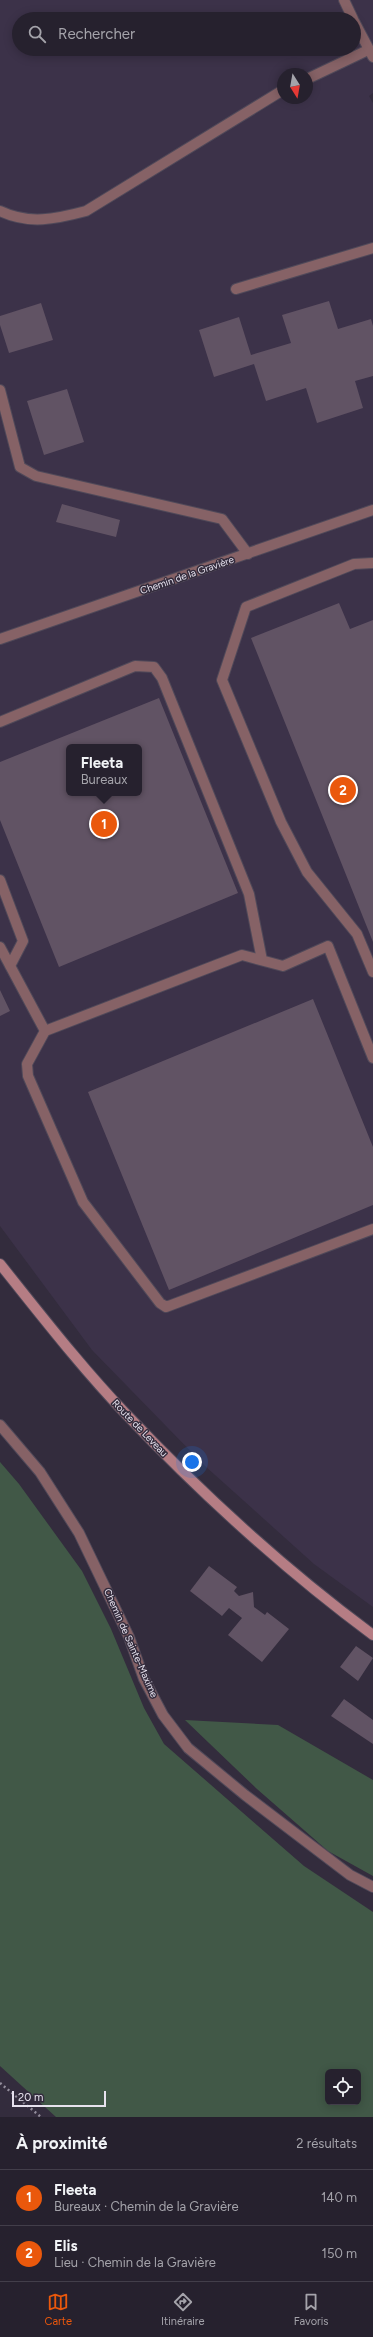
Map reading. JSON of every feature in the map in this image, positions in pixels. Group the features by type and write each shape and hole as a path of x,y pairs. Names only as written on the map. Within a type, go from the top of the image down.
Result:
{"street":[{"path":"344,0 350,12"},
{"path":"313,77 371,54 361,34"},
{"path":"0,211 28,220 55,220 86,211 277,94"},
{"path":"236,289 373,248"},
{"path":"0,390 3,416 20,466 36,476 222,519 248,554"},
{"name":"Chemin de la Gravière","path":"0,639 373,510"},
{"path":"373,563 354,564 246,607 222,680 281,822 304,866 357,934 373,972"},
{"path":"0,722 135,666 154,667 162,678 249,894 262,960"},
{"path":"0,880 23,941 10,966"},
{"path":"373,1058 328,946 282,966 242,955 45,1031 28,1064 28,1076 83,1202 160,1303 166,1307 373,1229"},
{"path":"0,947 45,1031"},
{"name":"Route de Leveau","path":"0,1264 63,1344 125,1414 179,1468 281,1563 373,1635"},
{"name":"Chemin de Sainte-Maxime","path":"0,1425 40,1472 79,1533 129,1637 144,1679 163,1715 188,1748 245,1795 350,1875 373,1887"}],"path":[{"path":"0,2083 41,2117"}],"shaded area":[{"path":"0,0 373,0 373,93 369,96 373,103 373,1607 314,1564 205,1466 92,1350 0,1226"}],"green space":[{"path":"0,1462 19,1484 82,1571 111,1629 144,1708 164,1744 304,1866 373,1912 373,2117 56,2117 0,2066"},
{"path":"185,1720 278,1725 373,1780 373,1876 328,1851 257,1789"}],"building":[{"path":"329,301 338,329 371,319 373,326 373,376 355,381 363,408 317,423 306,388 266,401 254,364 214,377 199,330 239,317 251,355 291,343 282,315"},
{"path":"41,303 53,340 9,353 0,325 0,316"},
{"path":"67,389 84,442 44,455 27,401"},
{"path":"62,504 120,520 116,537 56,522"},
{"path":"339,603 350,629 373,620 373,942 251,638"},
{"path":"159,698 238,893 59,967 0,820 0,762"},
{"path":"0,990 10,1011 0,1016"},
{"path":"313,999 373,1147 373,1205 169,1290 88,1092"},
{"path":"209,1566 237,1587 234,1591 239,1596 253,1592 254,1607 265,1615 267,1612 289,1629 262,1662 228,1635 242,1618 229,1608 222,1616 190,1591"},
{"path":"356,1646 373,1658 358,1681 340,1667"},
{"path":"344,1699 373,1720 373,1744 331,1716"}],"place":[{"name":"Elis","path":"343,790"},
{"name":"Fleeta","path":"104,824"}]}
